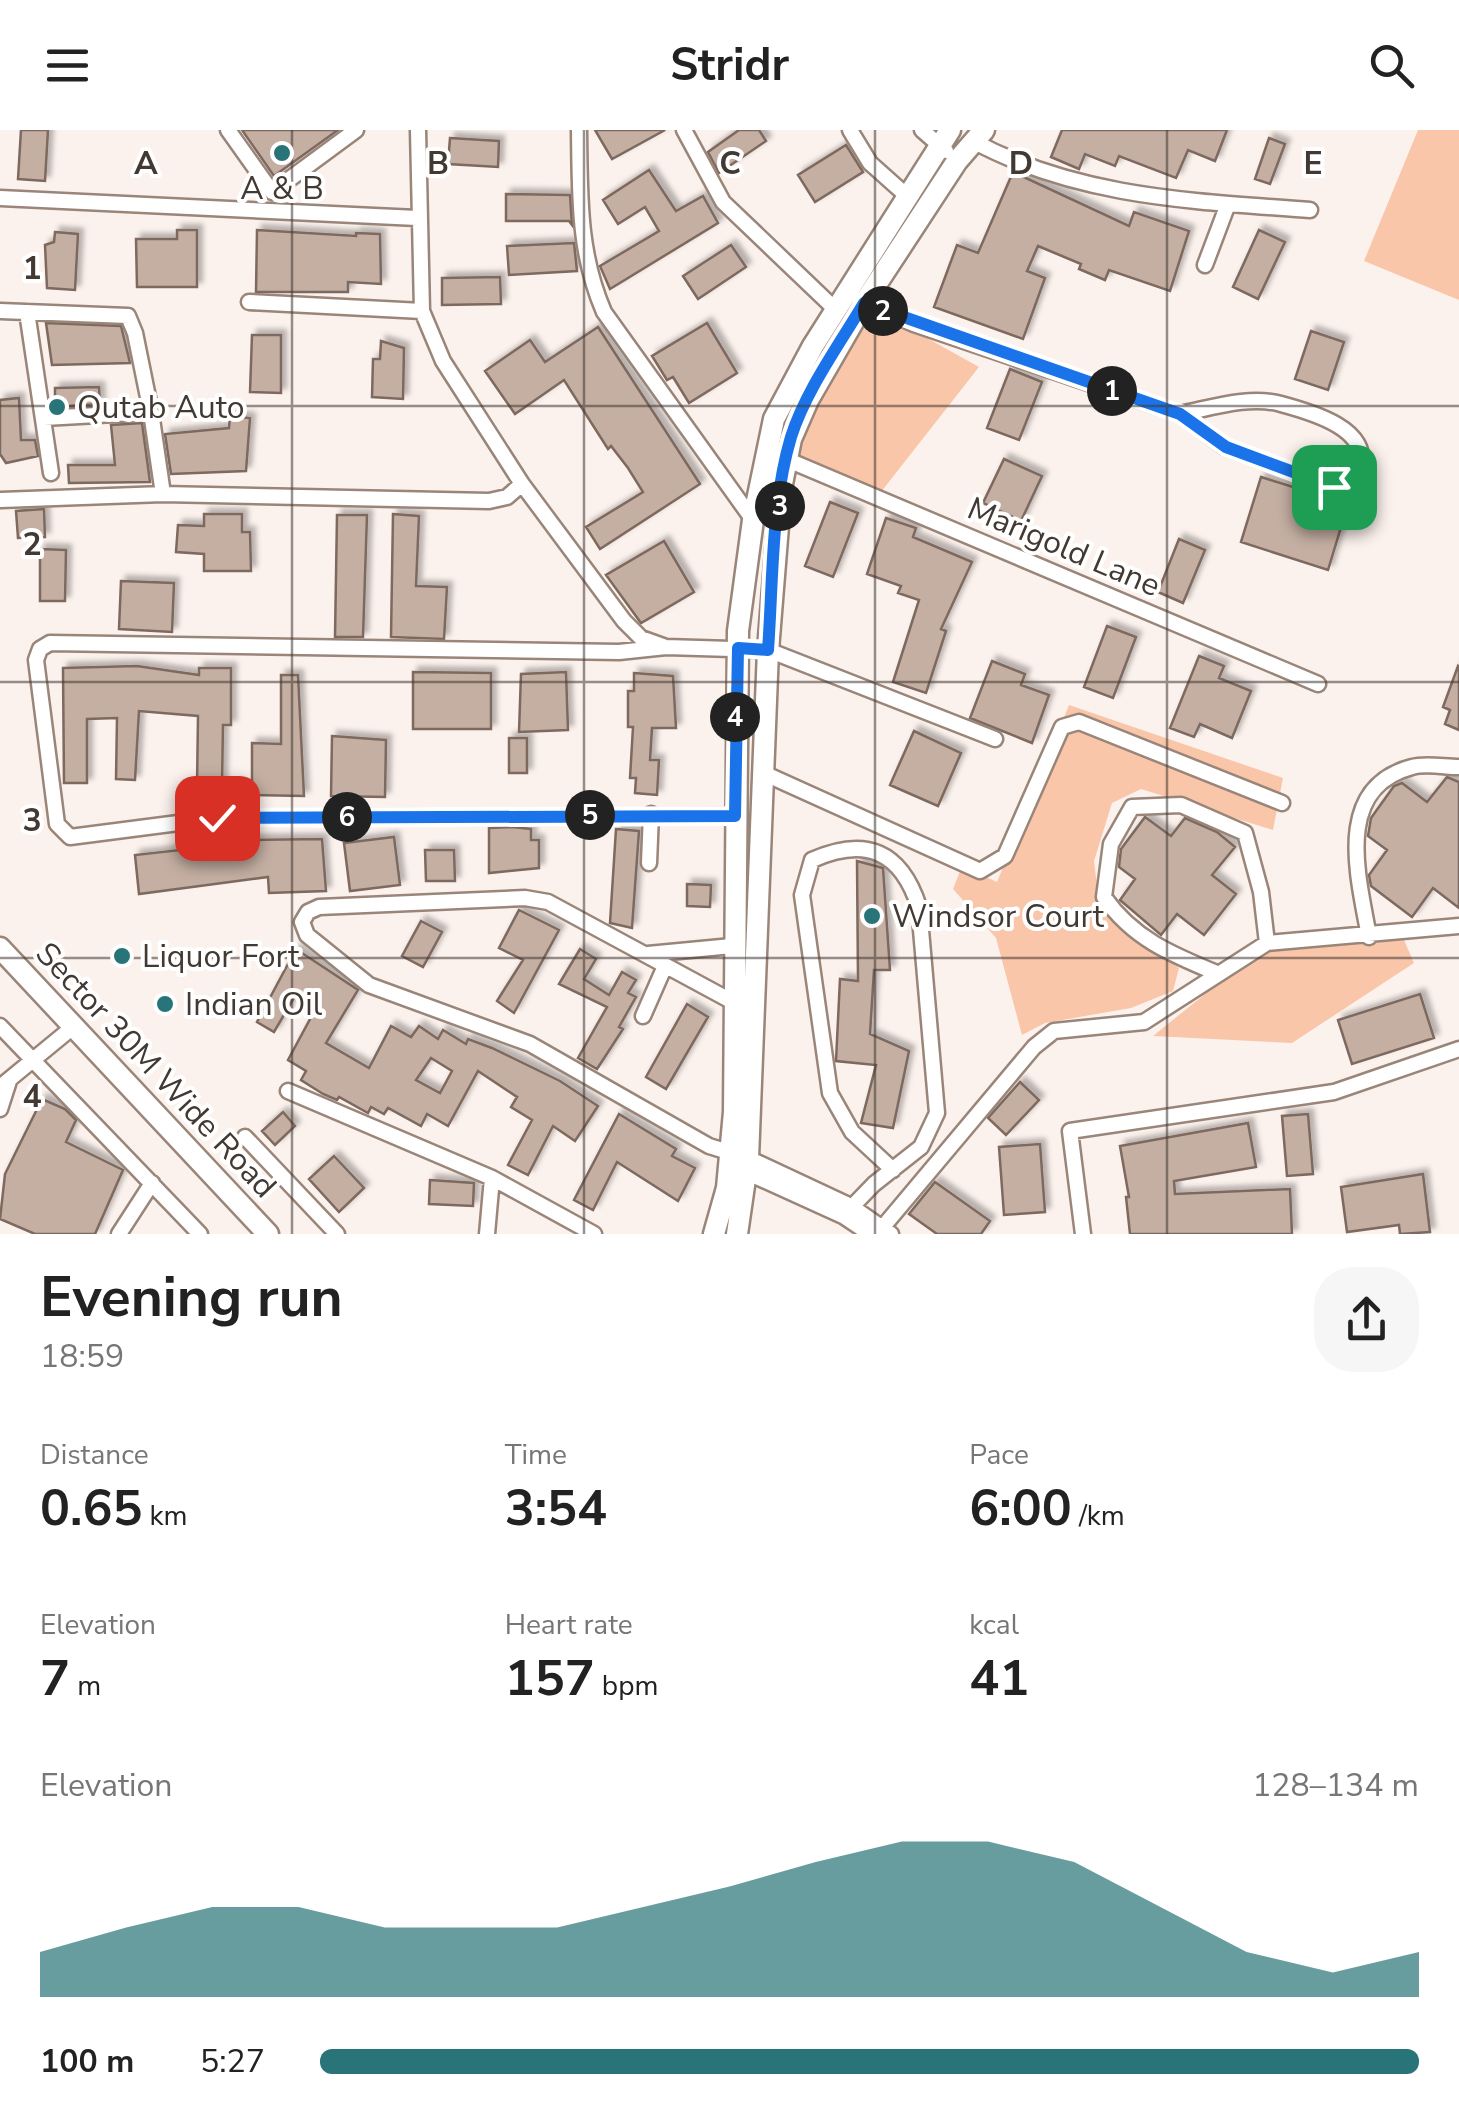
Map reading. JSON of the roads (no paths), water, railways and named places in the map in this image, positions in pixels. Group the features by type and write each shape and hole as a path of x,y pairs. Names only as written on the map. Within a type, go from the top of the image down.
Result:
{"street":[{"path":"228,130 272,192 356,130"},
{"path":"418,130 422,311 443,361 522,484 624,621 641,638 666,646"},
{"path":"580,130 580,236 588,274 604,312 754,520"},
{"path":"684,130 724,202 849,302 1180,414 1226,447 1334,487 1356,476 1363,456 1361,444 1352,432 1280,403 1257,400 1180,414"},
{"path":"850,130 870,163 906,196"},
{"path":"922,130 1096,188 1310,210"},
{"path":"737,1234 732,946 738,648 754,520 774,419 849,302 944,135"},
{"path":"714,1234 736,1160 760,908 761,772 768,650 791,439 849,302 970,146"},
{"path":"0,198 417,218"},
{"path":"1204,265 1228,204"},
{"path":"248,302 422,311"},
{"path":"0,310 128,316 136,333 162,494"},
{"path":"27,312 51,473"},
{"path":"44,418 151,412"},
{"name":"Marigold Lane","path":"788,460 1318,684"},
{"path":"2,500 162,494 489,500 507,497 522,484"},
{"path":"735,816 217,818 70,837 56,824 36,660 40,649 50,643 619,652 666,646 768,650 995,739"},
{"path":"761,772 980,871 1005,856 1062,728 1070,722 1079,722 1282,803"},
{"path":"1369,937 1354,835 1363,804 1386,779 1413,766 1459,767"},
{"path":"1219,974 1155,948 1116,914 1104,897 1110,844 1132,807 1182,805 1245,833 1261,892 1267,943"},
{"path":"649,863 651,814"},
{"path":"851,1214 922,1147 937,1112 919,907 910,880 889,857 859,848 837,849 812,860 802,896 830,1093 852,1132 888,1175"},
{"path":"734,1002 568,911 525,898 320,907 308,912 302,922 307,935 369,986 530,1044 736,1160 851,1214 880,1232 1034,1047 1054,1031 1144,1022 1267,943 1369,937 1459,926"},
{"path":"647,954 732,946"},
{"name":"Sector 30M Wide Road","path":"0,948 268,1234"},
{"path":"642,1016 666,966"},
{"path":"0,1026 30,1062 200,1234"},
{"path":"0,1108 5,1082 73,1027"},
{"path":"1083,1234 1070,1131 1334,1092 1459,1048"},
{"path":"288,1090 492,1178 594,1234"},
{"path":"245,1138 337,1234"},
{"path":"487,1234 492,1178"},
{"path":"120,1234 152,1183"}],"place":[{"name":"A & B","path":"282,153"},
{"name":"Qutab Auto","path":"57,407"},
{"name":"Windsor Court","path":"872,916"},
{"name":"Liquor Fort","path":"122,956"},
{"name":"Indian Oil","path":"165,1004"}]}
